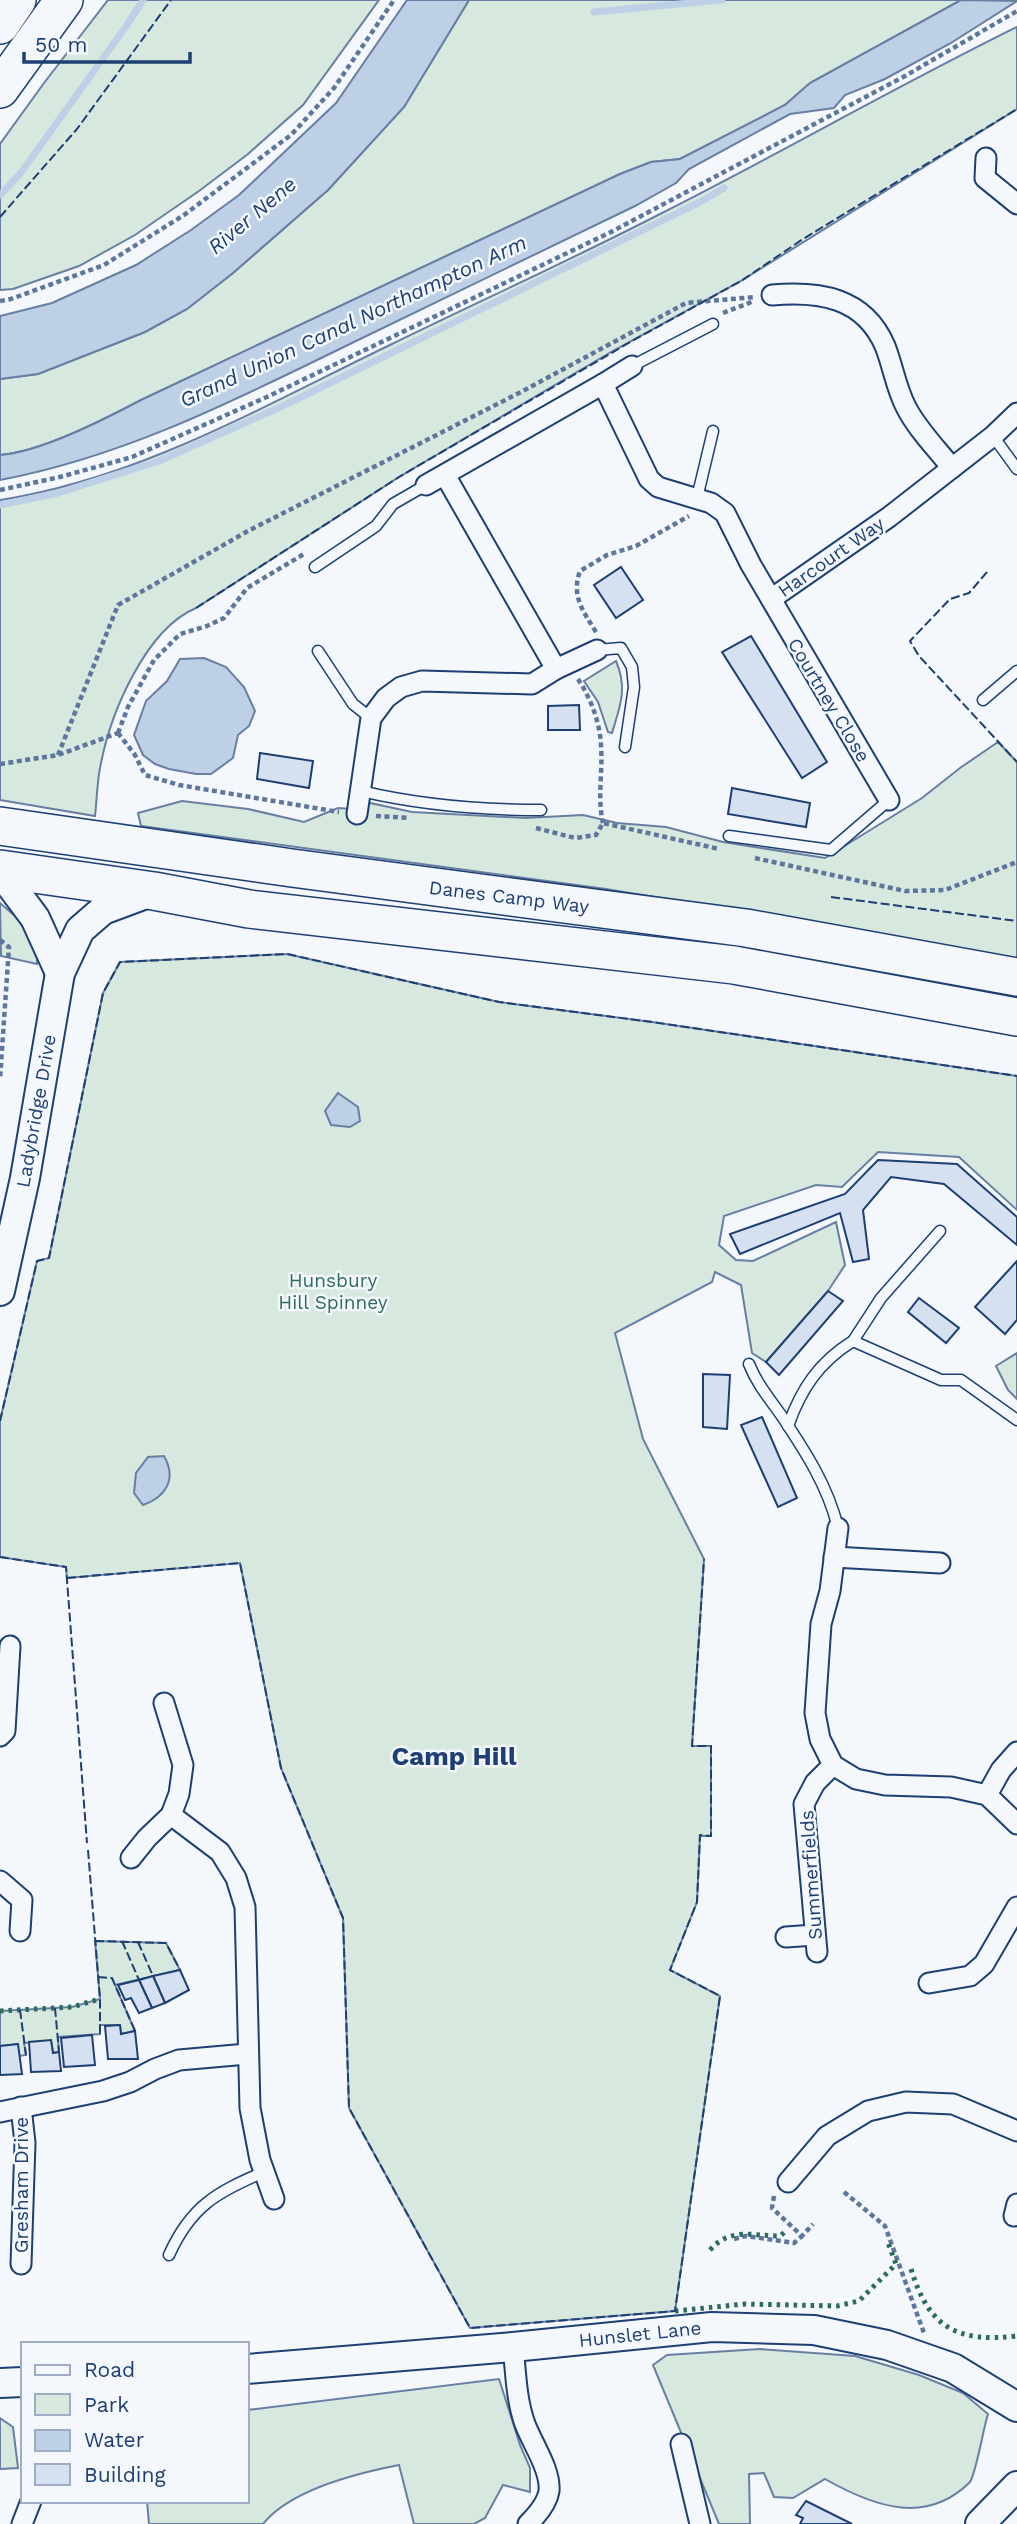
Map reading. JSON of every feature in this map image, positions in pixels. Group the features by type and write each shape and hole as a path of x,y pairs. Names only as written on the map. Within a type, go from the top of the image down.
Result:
{"highway":[{"path":"0,25 17,0"},
{"path":"0,89 64,0"},
{"name":"Danes Camp Way","path":"0,826 746,928 1017,977"},
{"path":"0,870 154,891 249,909 734,965 1017,1017"}],"street":[{"path":"986,158 985,178 1017,204"},
{"path":"772,295 801,292 830,297 860,310 873,324 885,347 894,379 908,410 952,468"},
{"path":"426,485 632,366"},
{"path":"603,384 649,479 658,487 704,501"},
{"name":"Harcourt Way","path":"704,501 725,513 771,599 889,517 993,436 1017,413"},
{"path":"445,475 562,667"},
{"name":"Courtney Close","path":"771,599 889,800"},
{"path":"357,814 372,718 386,698 401,687 422,681 532,684 562,667 602,650"},
{"path":"0,870 34,918 60,973"},
{"name":"Ladybridge Drive","path":"0,1291 6,1239 24,1178 60,973 80,930 103,910 154,891"},
{"path":"838,1528 830,1591 821,1624 815,1713 820,1739 833,1765 856,1779 885,1785 951,1787 987,1795 1017,1824"},
{"path":"834,1557 940,1563"},
{"path":"0,1736 5,1731 10,1646"},
{"path":"131,1858 171,1815 179,1794 183,1765 164,1703"},
{"path":"987,1795 1001,1770 1017,1752"},
{"name":"Summerfields","path":"786,1937 816,1943 804,1804 815,1783 833,1765"},
{"path":"171,1815 220,1852 236,1878 245,1907 250,2108 264,2172 274,2199"},
{"path":"0,1881 22,1900 20,1931"},
{"path":"929,1983 970,1976 984,1964 1017,1907"},
{"name":"Gresham Drive","path":"0,2112 103,2091 179,2060 247,2054"},
{"path":"782,2185 827,2136 868,2111 906,2102 953,2104 1017,2131"},
{"name":"Gresham Drive","path":"21,2107 25,2143 21,2264"},
{"name":"Hunslet Lane","path":"248,2369 712,2327 814,2330 887,2345 953,2368 1017,2407"},
{"path":"513,2347 518,2398 525,2424 544,2466 549,2492 539,2512 528,2524"},
{"path":"0,2383 21,2382"},
{"path":"681,2444 700,2524"},
{"path":"979,2524 1017,2486"},
{"path":"22,2524 30,2503"}],"lane":[{"path":"632,366 713,324"},
{"path":"704,501 713,431"},
{"path":"993,436 1017,469"},
{"path":"316,566 376,526 393,504 426,485"},
{"path":"602,650 621,648 632,667 634,687 625,747"},
{"path":"318,651 354,704 372,718"},
{"path":"983,700 1017,671"},
{"path":"361,791 418,803 541,810"},
{"path":"729,836 831,850 889,800"},
{"path":"788,1426 798,1397 832,1354 853,1341 881,1298 940,1231"},
{"path":"853,1341 941,1380 961,1380 1017,1420"},
{"path":"749,1364 757,1384 815,1468 832,1504 838,1528"},
{"path":"169,2255 177,2238 206,2202 225,2189 264,2172"}],"path":[{"path":"0,301 104,265 184,215 291,135 334,88 394,0"},
{"path":"0,490 132,457 269,396 611,232 905,76 1017,11"},
{"path":"58,755 118,606 248,531 520,392 686,303 772,295"},
{"path":"602,650 574,586 580,571 607,555 636,546 704,501"},
{"path":"0,764 58,755 118,733 128,707 154,660 180,634 224,618 247,588 305,553"},
{"path":"562,667 588,695 598,722 601,745 600,808 603,823"},
{"path":"905,891 946,890 1017,862"},
{"path":"0,940 9,947 0,1079"},
{"path":"782,2185 772,2208 802,2236"},
{"path":"844,2192 885,2226 924,2334"},
{"path":"734,2239 746,2236 794,2243 814,2224"}],"green space":[{"path":"108,0 379,0 303,105 248,154 135,235 79,266 13,289 0,290 0,144"},
{"path":"469,0 961,0 810,83 785,105 680,159 651,162 620,174 91,425 34,448 0,455 0,379 38,374 145,332 187,309 233,273 328,190 404,107"},
{"path":"1017,27 1017,109 741,281 611,352 399,477 178,619 161,634 147,653 122,697 101,763 95,816 0,800 0,500 103,475 201,437 629,230"},
{"path":"616,661 622,689 612,733 608,732 598,702 584,681"},
{"path":"998,742 1017,762 1017,965 824,925 606,889 141,826 138,813 182,801 248,809 304,822 338,808 366,810 370,803 412,812 525,818 583,815 617,823 666,827 723,842 825,858 922,798"},
{"path":"0,903 23,923 37,946 37,964 1,956"},
{"name":"Hunsbury Hill Spinney","path":"287,954 499,1002 1017,1076 1017,1210 959,1157 878,1152 842,1187 816,1185 724,1216 719,1245 736,1260 753,1261 836,1222 845,1265 828,1291 766,1362 752,1353 741,1285 715,1272 712,1282 615,1333 643,1439 704,1559 692,1746 711,1746 711,1836 700,1836 697,1902 670,1970 720,1996 675,2311 470,2328 349,2108 343,1918 281,1768 240,1563 67,1578 66,1567 0,1557 0,1421 37,1261 49,1258 103,993 120,962"},
{"path":"1017,1353 1017,1399 1008,1390 996,1366"},
{"path":"95,1941 166,1943 180,1970 115,1985 135,2031 121,2034 120,2025 100,2025 100,2034 58,2037 59,2052 53,2053 51,2041 24,2043 26,2055 19,2056 17,2044 0,2046 0,2011 72,2007 100,1999"},
{"path":"760,2349 855,2356 919,2375 963,2393 988,2414 970,2482 954,2495 937,2503 902,2508 864,2498 825,2479 793,2498 774,2497 764,2473 749,2474 750,2524 719,2524 653,2365 667,2355"},
{"path":"499,2379 530,2468 530,2492 503,2485 485,2518 474,2524 414,2524 399,2465 345,2478 307,2493 275,2512 263,2524 149,2524 147,2503 248,2503 248,2410"},
{"path":"0,2418 13,2427 18,2468 0,2469"}],"water":[{"name":"River Nene","path":"407,0 469,0 404,107 328,190 233,273 187,309 145,332 38,374 0,379 0,316 52,303 136,265 239,195 336,103"},
{"name":"Grand Union Canal Northampton Arm","path":"961,0 1017,1 951,43 885,79 845,95 834,108 790,114 689,169 676,183 635,206 268,384 137,441 93,456 0,480 0,455 34,448 91,425 620,174 651,162 680,159 785,105 810,83"},
{"path":"204,658 226,667 244,687 255,711 249,726 238,735 233,758 211,774 196,774 155,764 143,755 134,735 146,701 167,681 180,659"},
{"path":"338,1093 358,1107 360,1121 350,1127 331,1125 325,1111"},
{"path":"164,1456 169,1472 167,1486 158,1497 143,1505 134,1493 136,1473 148,1457"}],"building":[{"path":"621,567 643,600 616,618 594,585"},
{"path":"751,636 827,762 802,778 722,652"},
{"path":"579,705 580,730 548,730 548,706"},
{"path":"260,753 313,761 309,788 257,779"},
{"path":"732,788 810,803 806,827 728,814"},
{"path":"878,1160 957,1164 1017,1217 1017,1245 944,1184 891,1177 863,1210 869,1259 853,1262 840,1213 740,1254 730,1234 845,1194"},
{"path":"1017,1261 1017,1320 1005,1334 975,1307"},
{"path":"828,1291 843,1301 779,1375 766,1362"},
{"path":"919,1298 959,1328 946,1343 908,1312"},
{"path":"703,1374 730,1375 727,1429 703,1427"},
{"path":"762,1417 797,1498 778,1507 741,1425"},
{"path":"180,1970 189,1990 165,2003 153,1976"},
{"path":"153,1976 165,2003 152,2008 139,1980"},
{"path":"139,1980 152,2008 139,2013 131,1998 125,2000 118,1985"},
{"path":"120,2025 121,2034 135,2031 138,2059 108,2059 105,2026"},
{"path":"92,2035 95,2065 64,2067 61,2038"},
{"path":"51,2040 53,2053 59,2052 61,2071 31,2072 29,2042"},
{"path":"18,2044 22,2074 0,2075 0,2046"},
{"path":"806,2501 852,2524 800,2524 803,2518 796,2515"}],"waterway":[{"path":"0,195 20,174 143,0"},
{"path":"594,12 722,0"},
{"path":"0,505 58,493 159,461 287,404 724,188"}],"hedge":[{"path":"0,2011 72,2007 100,1999"},
{"path":"710,2250 734,2235 780,2236 786,2231"},
{"path":"675,2311 745,2304 837,2306 859,2301 896,2264 887,2240"},
{"path":"911,2269 927,2305 948,2327 978,2337 1017,2336"}],"fence":[{"path":"0,217 77,129 171,0"},
{"path":"196,608 399,477 632,341 741,281 803,239 1017,109"},
{"path":"987,572 969,593 950,599 910,641 919,656 1017,762"},
{"path":"831,897 1017,921"},
{"path":"0,1421 37,1261 49,1258 103,993 120,962 287,954 499,1002 1017,1076"},
{"path":"0,1557 66,1567 87,1843"},
{"path":"67,1578 240,1563 281,1768 343,1918 349,2108 470,2328 675,2311 720,1996 670,1970 697,1902 700,1835 711,1836 711,1746 692,1746 704,1559"},
{"path":"88,1850 100,1999 100,2034"},
{"path":"95,1941 166,1943 180,1970"},
{"path":"122,1941 139,1980"},
{"path":"138,1942 153,1976"},
{"path":"98,1977 112,1978 135,2031"},
{"path":"55,2008 59,2052"},
{"path":"20,2010 26,2055"}],"district":[{"name":"Camp Hill","path":"454,1756"}]}
